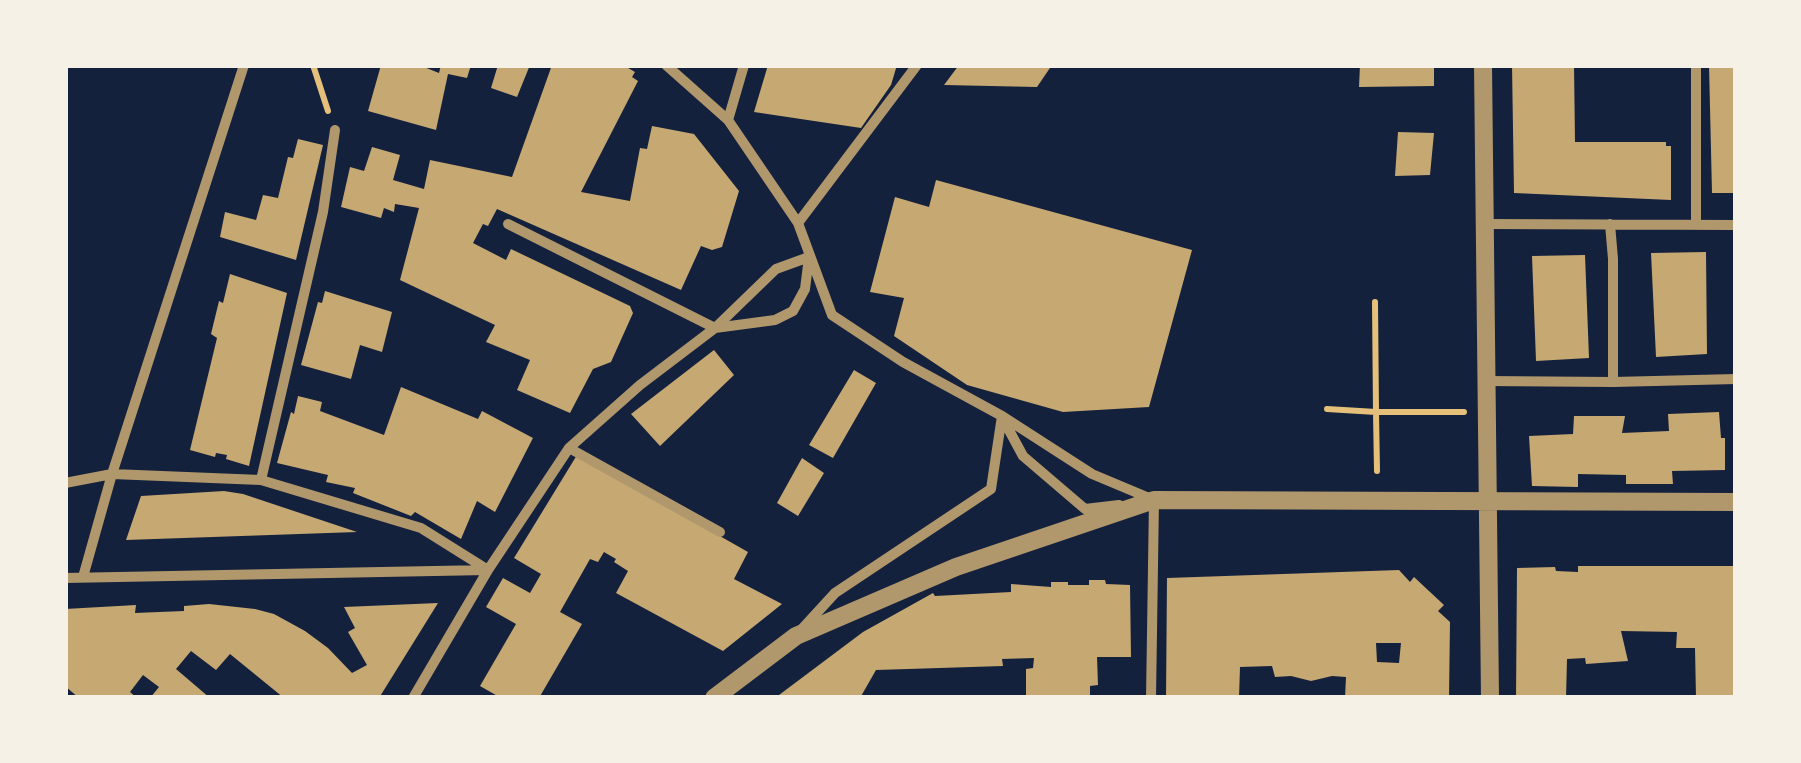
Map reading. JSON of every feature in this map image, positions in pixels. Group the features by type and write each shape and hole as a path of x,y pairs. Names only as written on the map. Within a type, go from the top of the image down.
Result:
{"street":[{"path":"82,577 244,65"},
{"path":"666,65 728,120 798,223 832,315 1092,474 1154,500"},
{"path":"728,120 744,65"},
{"path":"798,223 917,65"},
{"path":"1483,65 1490,698"},
{"path":"1696,65 1696,224"},
{"path":"261,480 316,243 335,130"},
{"path":"508,224 715,328 775,320 794,311 804,290 809,257"},
{"path":"1485,224 1736,224"},
{"path":"1610,224 1613,382"},
{"path":"413,698 488,570 569,448 640,385 715,328 776,269 809,257"},
{"path":"1486,381 1736,380"},
{"path":"1002,416 1023,456 1085,509 1154,500 1736,502"},
{"path":"714,698 796,636 835,593 991,488 1002,416"},
{"path":"569,448 720,532"},
{"path":"65,484 112,474 261,480 421,528 488,570"},
{"path":"796,636 956,568 1154,500"},
{"path":"1152,698 1154,500"},
{"path":"65,578 488,570"}],"path":[{"path":"313,65 335,130"},
{"path":"1375,302 1377,471"},
{"path":"1327,409 1486,412"}],"building":[{"path":"381,65 419,65 439,73 441,65 471,65 467,78 448,74 436,130 368,111"},
{"path":"498,65 530,65 517,97 491,88"},
{"path":"552,65 623,65 635,72 632,77 638,81 581,192 630,201 640,148 647,149 652,126 694,134 739,191 722,247 712,250 701,246 681,290 497,209 488,226 483,224 473,243 506,260 511,249 630,306 633,313 611,362 593,369 570,413 517,390 530,360 486,342 495,325 400,280 419,208 395,204 394,212 384,208 381,218 341,207 350,167 364,171 372,147 400,155 393,180 424,189 430,160 512,177"},
{"path":"768,65 897,65 891,85 861,128 754,112"},
{"path":"959,65 1052,65 1037,87 944,85"},
{"path":"1360,65 1434,65 1434,86 1359,87"},
{"path":"1512,65 1574,65 1575,142 1666,142 1666,146 1671,146 1671,200 1514,193"},
{"path":"1709,65 1736,65 1736,193 1712,193"},
{"path":"1398,132 1434,133 1430,175 1395,176"},
{"path":"298,139 323,145 296,260 220,237 225,212 256,220 263,195 278,198 288,157 293,158"},
{"path":"936,180 1192,250 1149,407 1063,412 967,385 894,336 904,298 870,292 895,197 929,207"},
{"path":"1706,252 1707,354 1656,357 1651,253"},
{"path":"1585,255 1589,358 1536,361 1532,256"},
{"path":"230,274 287,293 249,466 226,459 227,455 216,453 215,457 190,450 217,338 211,334"},
{"path":"325,291 392,312 382,352 360,345 351,379 301,365 318,302 322,303"},
{"path":"714,350 734,375 660,446 631,414"},
{"path":"854,370 876,383 833,458 809,445"},
{"path":"401,387 478,419 482,411 533,438 495,512 477,501 461,539 415,512 411,516 353,493 355,488 326,482 328,475 277,463 298,396 322,402 320,411 384,435"},
{"path":"1719,412 1721,438 1725,438 1725,470 1672,471 1673,484 1626,484 1626,475 1578,474 1578,487 1532,486 1529,436 1573,434 1574,416 1625,416 1622,433 1669,431 1668,414"},
{"path":"577,455 748,552 734,579 782,604 723,651 616,593 628,571 604,552 598,562 590,559 560,612 582,624 539,698 501,698 480,686 516,624 486,607 503,578 530,593 541,574 514,558"},
{"path":"802,458 824,473 798,516 777,503"},
{"path":"224,491 357,532 126,540 141,496"},
{"path":"1578,566 1735,566 1736,698 1696,698 1695,648 1676,648 1677,632 1621,631 1628,661 1586,664 1585,658 1567,659 1566,698 1516,698 1517,568 1555,567 1556,571 1578,572"},
{"path":"1399,570 1410,582 1414,577 1444,605 1438,611 1450,622 1449,698 1345,698 1346,677 1311,681 1275,677 1272,666 1240,667 1239,698 1166,698 1167,578","holes":["1376,643 1401,643 1399,663 1377,662"]},
{"path":"1089,580 1130,585 1131,657 1097,657 1098,685 1090,686 1090,698 1026,698 1026,669 1033,668 1034,658 1002,659 1003,666 876,670 860,698 779,695 863,632 933,593 935,596 1011,592 1011,584 1051,587 1051,582 1089,585"},
{"path":"438,603 379,698 284,698 230,654 216,670 191,651 176,669 210,698 150,698 159,687 143,675 130,692 137,698 79,698 65,686 65,609 136,605 135,613 184,611 184,606 209,604 255,609 274,614 305,631 352,673 367,665 348,632 355,628 344,607"}]}
